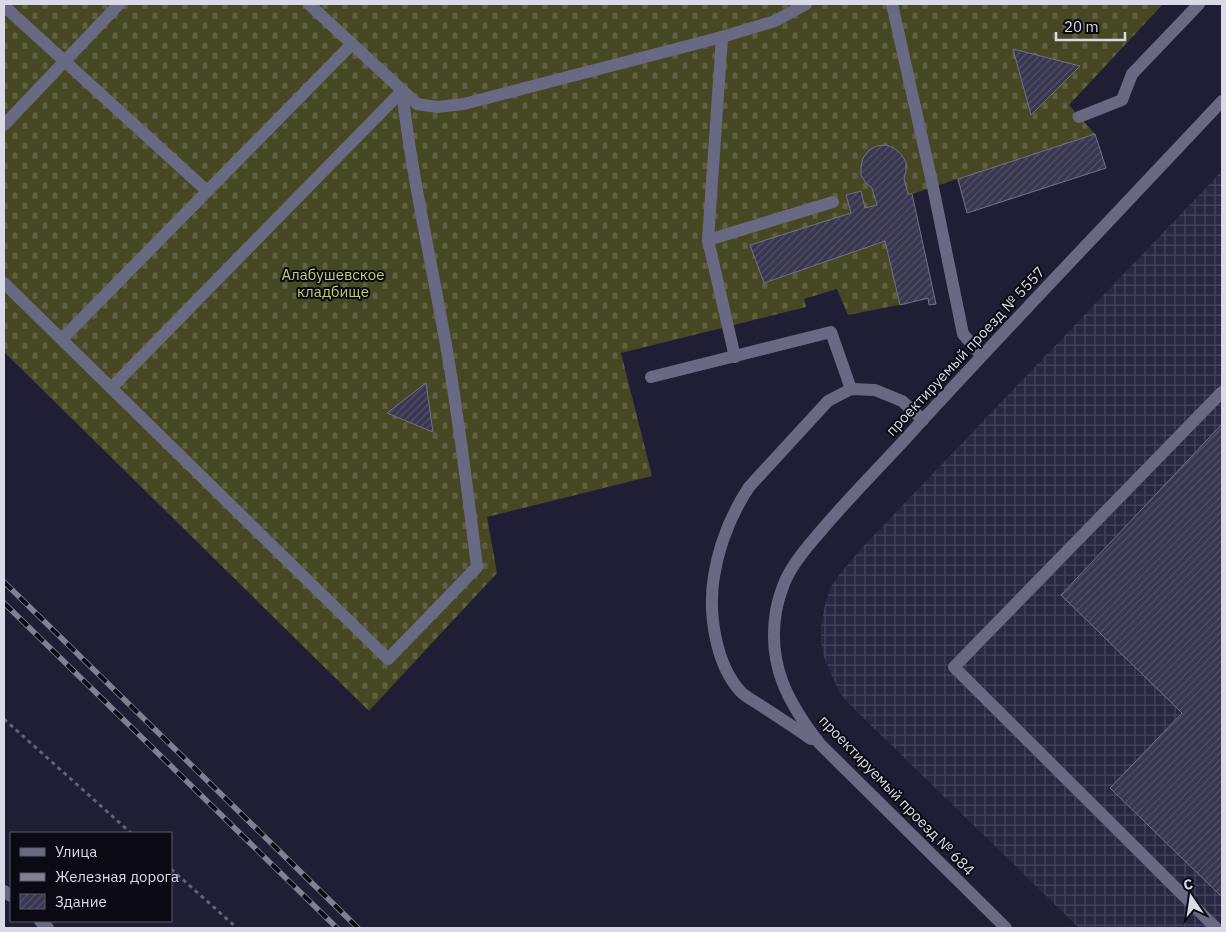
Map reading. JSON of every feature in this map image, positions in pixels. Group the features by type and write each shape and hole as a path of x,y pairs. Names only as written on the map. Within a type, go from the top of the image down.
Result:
{"street":[{"path":"4,125 119,4"},
{"path":"310,4 417,104 437,107 464,104 722,37 775,20 806,4"},
{"path":"892,4 934,187 963,334 981,355"},
{"path":"1080,117 1122,100 1132,74 1199,4"},
{"path":"4,6 63,62 207,191"},
{"path":"722,37 708,240 735,357"},
{"path":"62,339 352,44"},
{"path":"4,283 388,660 477,567 458,423 408,142 402,91"},
{"path":"110,388 402,91"},
{"name":"проектируемый проезд № 5557","path":"775,645 776,610 786,579 805,550 846,501 923,420 981,355 1222,101"},
{"path":"708,240 834,202"},
{"path":"651,377 831,332 851,389"},
{"path":"820,744 742,693 724,666 716,641 712,604 714,576 724,540 739,502 748,487 828,400 851,389 875,390 902,401 923,420"},
{"path":"1216,928 954,667 1222,392"},
{"name":"проектируемый проезд № 684","path":"775,645 780,675 788,697 800,719 820,744 1006,928"}],"path":[{"path":"4,719 131,832"},
{"path":"172,870 238,928"}],"shaded area":[{"path":"1222,171 1222,928 1079,928 849,704 839,692 824,657 821,643 824,609 830,588 859,551"}],"green space":[{"name":"Алабушевское кладбище","path":"4,4 1163,4 1069,105 1095,134 1106,168 967,213 957,179 912,194 936,304 929,305 928,299 848,315 837,289 804,299 806,307 621,353 652,476 487,517 497,573 369,711 4,352"}],"building":[{"path":"1013,49 1080,66 1031,115"},
{"path":"1095,134 1106,168 967,213 958,179"},
{"path":"886,145 894,148 906,162 904,179 908,194 912,194 936,304 929,305 928,298 900,305 885,241 764,283 750,245 851,213 846,195 861,191 865,208 877,205 872,188 861,175 861,166 863,158 869,150 877,146"},
{"path":"426,383 433,432 387,413"},
{"path":"1222,424 1222,897 1110,788 1182,713 1061,595"}],"railway":[{"path":"4,582 358,928"},
{"path":"4,603 337,928"}]}
